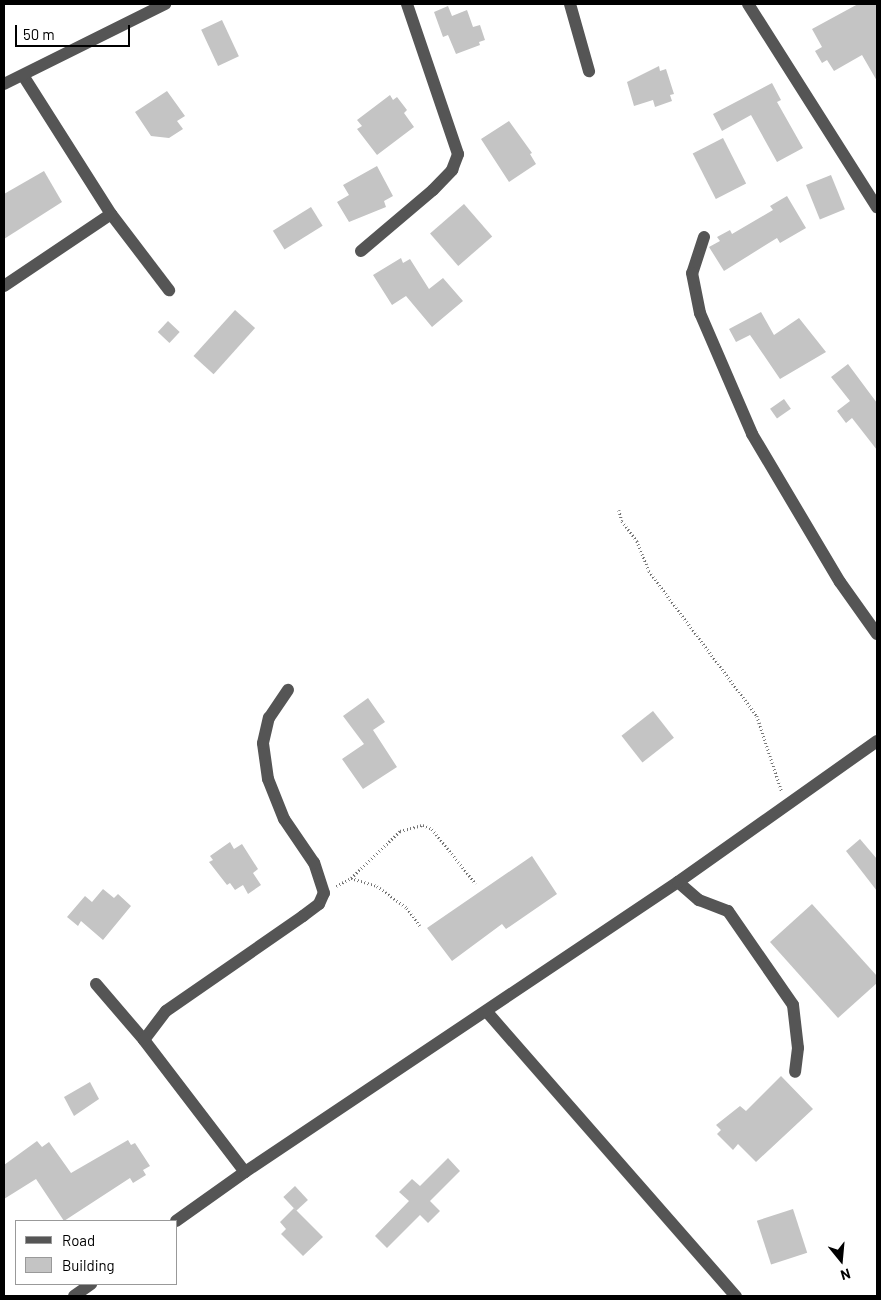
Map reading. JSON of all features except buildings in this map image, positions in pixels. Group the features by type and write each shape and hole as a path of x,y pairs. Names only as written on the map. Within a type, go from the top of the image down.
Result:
{"street":[{"path":"4,84 24,77 165,4"},
{"path":"361,251 433,190 452,170 458,154 407,4"},
{"path":"570,4 589,71"},
{"path":"748,4 877,207"},
{"path":"24,77 111,214 169,290"},
{"path":"4,286 111,214"},
{"path":"704,237 692,273 700,313 752,434 840,582 877,634"},
{"path":"144,1040 166,1010 309,912 319,904 324,893 314,863 284,819 268,779 263,743 269,718 288,690"},
{"path":"177,1220 245,1172 487,1012 678,882 877,740"},
{"path":"678,882 699,900 728,911 793,1005 798,1048 795,1072"},
{"path":"96,984 144,1040 245,1172"},
{"path":"487,1012 736,1296"},
{"path":"74,1296 90,1285"}],"path":[{"path":"619,510 622,521 637,542 650,571 756,716 770,748 786,806"},
{"path":"324,893 350,878 400,831 424,825 432,829 476,884"},
{"path":"350,878 377,886 407,908 420,926"}]}
